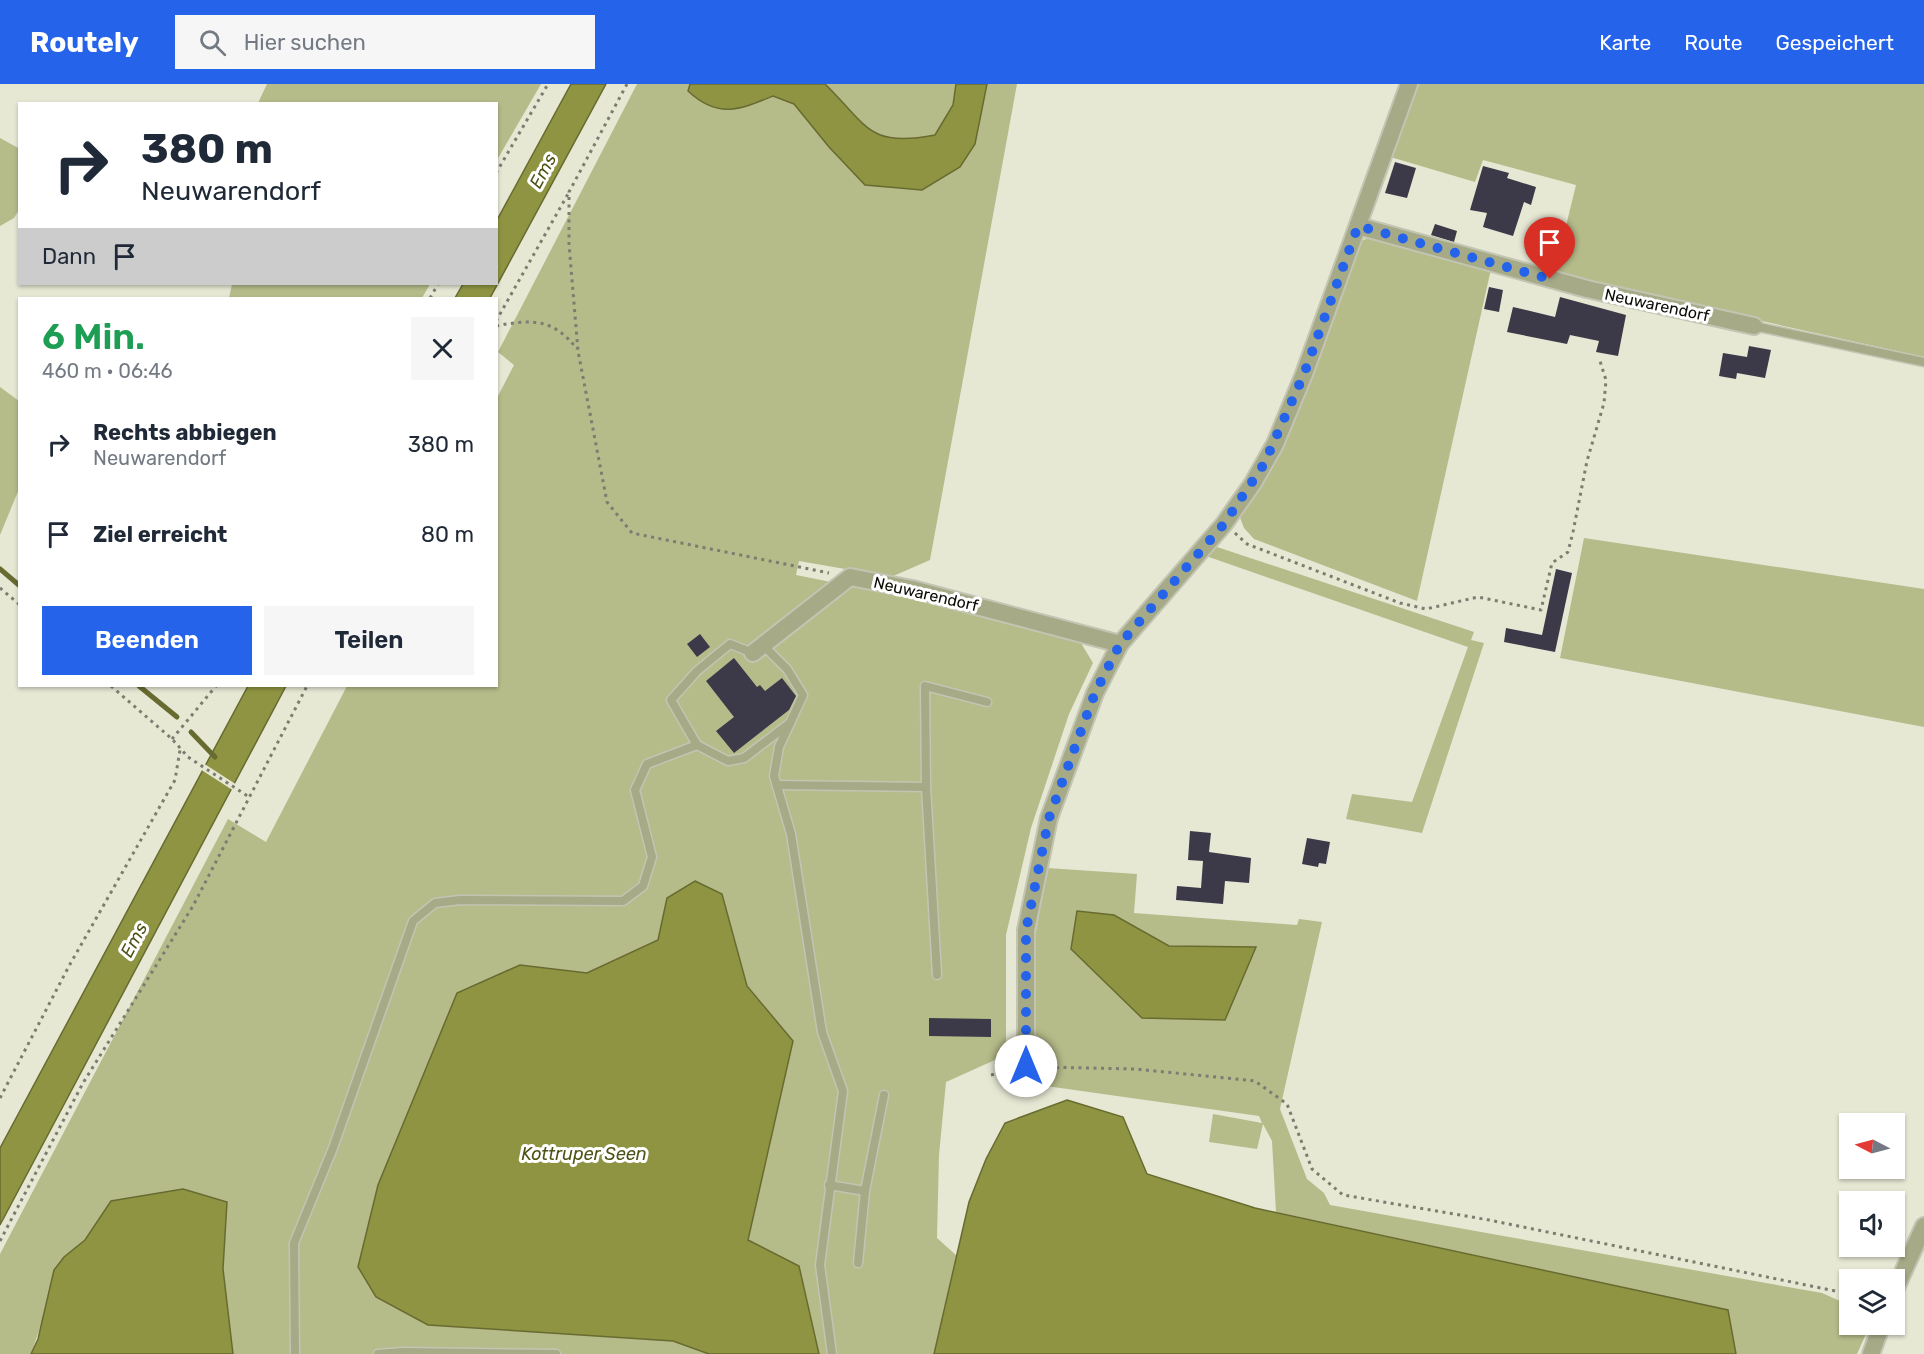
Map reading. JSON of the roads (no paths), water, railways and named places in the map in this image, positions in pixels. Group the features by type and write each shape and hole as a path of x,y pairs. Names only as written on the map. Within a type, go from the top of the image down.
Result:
{"street":[{"path":"1026,1066 1026,930 1049,818 1095,693 1120,644 1224,524 1253,483 1275,444 1304,374 1409,84"},
{"name":"Neuwarendorf","path":"1358,226 1587,289 1754,326"},
{"name":"Neuwarendorf","path":"758,649 850,577 912,589 1120,644"},
{"path":"1904,1269 1924,1226"},
{"path":"1871,1354 1878,1335"}],"lane":[{"name":"Neuwarendorf","path":"1754,326 1924,362"},
{"path":"790,723 744,758 729,761 697,745 671,700 697,671 730,644 758,649 787,669 803,695 779,747 774,776 791,834 822,1032 843,1091 820,1266 832,1354"},
{"path":"937,975 926,788 926,686 987,702"},
{"path":"295,1354 294,1244 333,1148 413,921 435,903 460,900 623,901 643,886 652,857 635,790 647,764 697,745"},
{"path":"777,785 926,788"},
{"path":"858,1263 865,1191 884,1095"},
{"path":"829,1185 865,1191"},
{"path":"378,1354 402,1352 556,1354"}],"water":[{"name":"Ems","path":"571,84 606,84 498,283 498,218"},
{"path":"690,84 825,84 871,130 882,136 913,138 935,135 953,105 956,84 987,84 975,144 960,167 922,190 865,185 829,147 794,104 773,96 739,108 719,109 709,106 688,91"},
{"path":"462,285 497,285 491,297 456,297"},
{"name":"Ems","path":"247,687 285,687 0,1225 0,1148"},
{"name":"Kottruper Seen","path":"695,881 722,894 747,986 793,1041 748,1240 799,1266 819,1354 709,1354 673,1341 428,1325 376,1297 358,1267 378,1185 457,993 520,965 587,973 658,940 667,898"},
{"path":"1077,911 1114,915 1169,946 1256,947 1225,1020 1142,1018 1071,949"},
{"path":"1067,1100 1123,1117 1147,1174 1255,1208 1728,1310 1736,1354 934,1354 969,1202 986,1159 1005,1123"},
{"path":"183,1189 227,1202 223,1269 233,1354 31,1354 38,1339 54,1270 64,1257 85,1240 111,1201"}],"waterway":[{"path":"0,569 18,584"},
{"path":"140,687 177,717"},
{"path":"191,732 215,757"}]}
